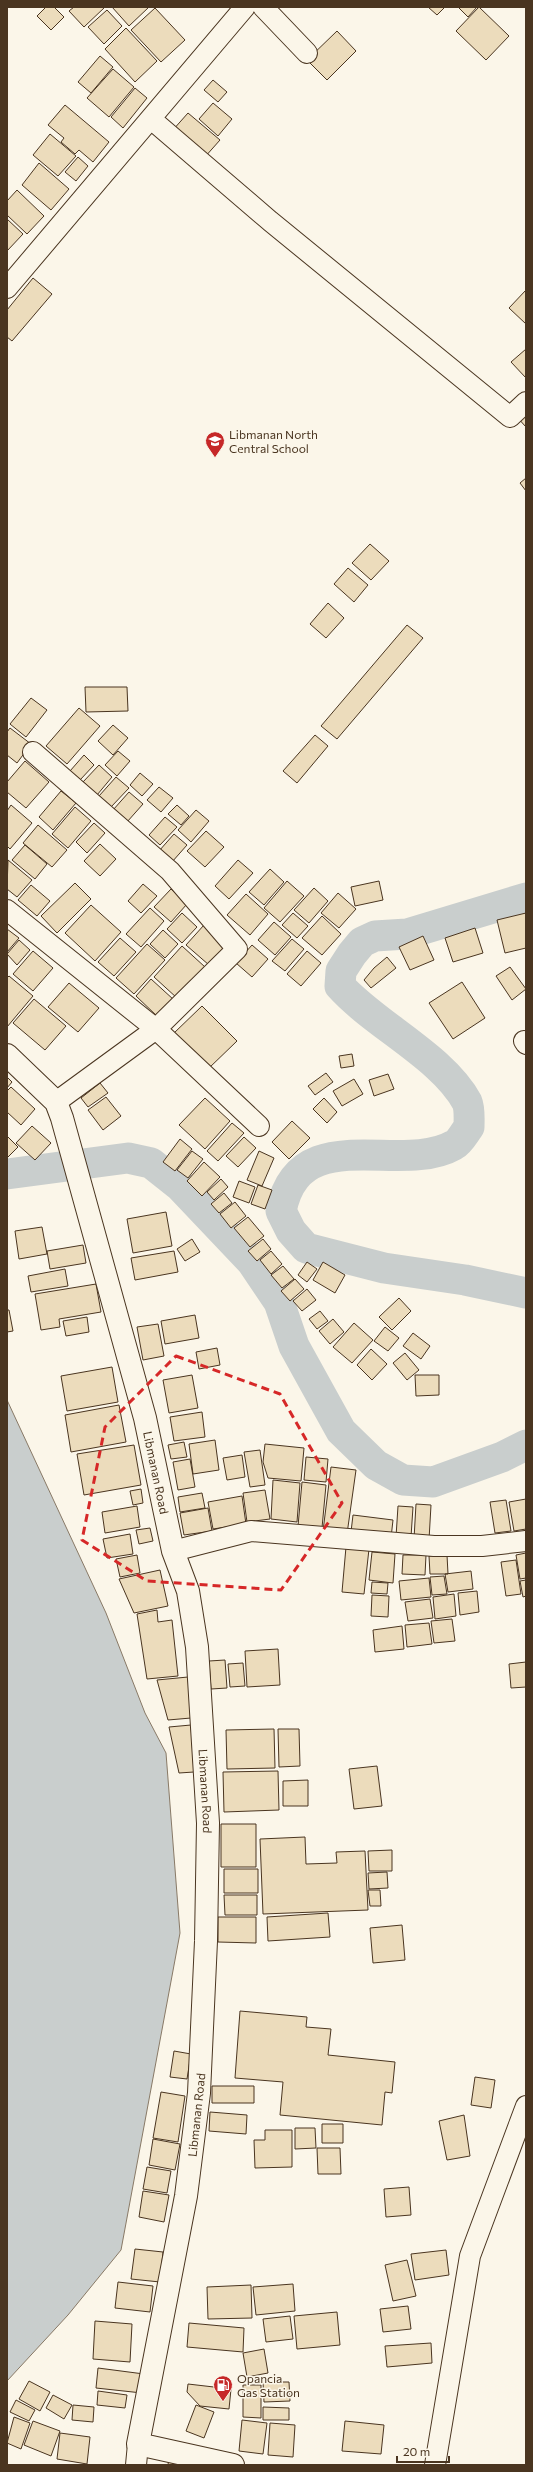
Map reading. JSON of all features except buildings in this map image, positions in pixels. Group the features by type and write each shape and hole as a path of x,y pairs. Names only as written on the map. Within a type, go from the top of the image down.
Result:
{"main road":[{"path":"7,1055 56,1102"},
{"name":"Libmanan Road","path":"56,1102 86,1202 145,1418 173,1551 188,1591 197,1647 208,1823 203,2034 199,2093 186,2196 137,2455"},
{"path":"137,2455 233,2465"}],"street":[{"path":"7,288 245,7"},
{"path":"263,7 307,53"},
{"path":"150,119 270,221 510,417 526,402"},
{"path":"33,752 170,871 237,949 156,1029 56,1102"},
{"path":"7,910 156,1029 259,1126"},
{"path":"173,1551 251,1531 434,1546 482,1546 526,1541"},
{"path":"435,2465 470,2256 526,2106"}],"highlighted area":[{"path":"176,1356 280,1394 342,1503 281,1590 147,1581 82,1540 105,1427"}],"shaded area":[{"path":"7,1400 106,1613 145,1713 166,1753 180,1933 121,2250 68,2315 7,2381"}],"waterway":[{"path":"526,898 407,934 375,936 362,942 352,954 341,971 340,986 371,1014 442,1070 467,1102 469,1127 456,1144 432,1153 407,1155 354,1155 329,1158 308,1166 291,1183 281,1211 291,1231 306,1248 384,1268 465,1280 526,1293"},
{"path":"7,1174 128,1158 151,1163 180,1186 252,1262 279,1302 294,1346 341,1431 376,1465 403,1480 433,1482 502,1457 526,1445"}],"place":[{"name":"Libmanan North Central School","path":"215,458"},
{"name":"Opancia Gas Station","path":"223,2402"}]}
